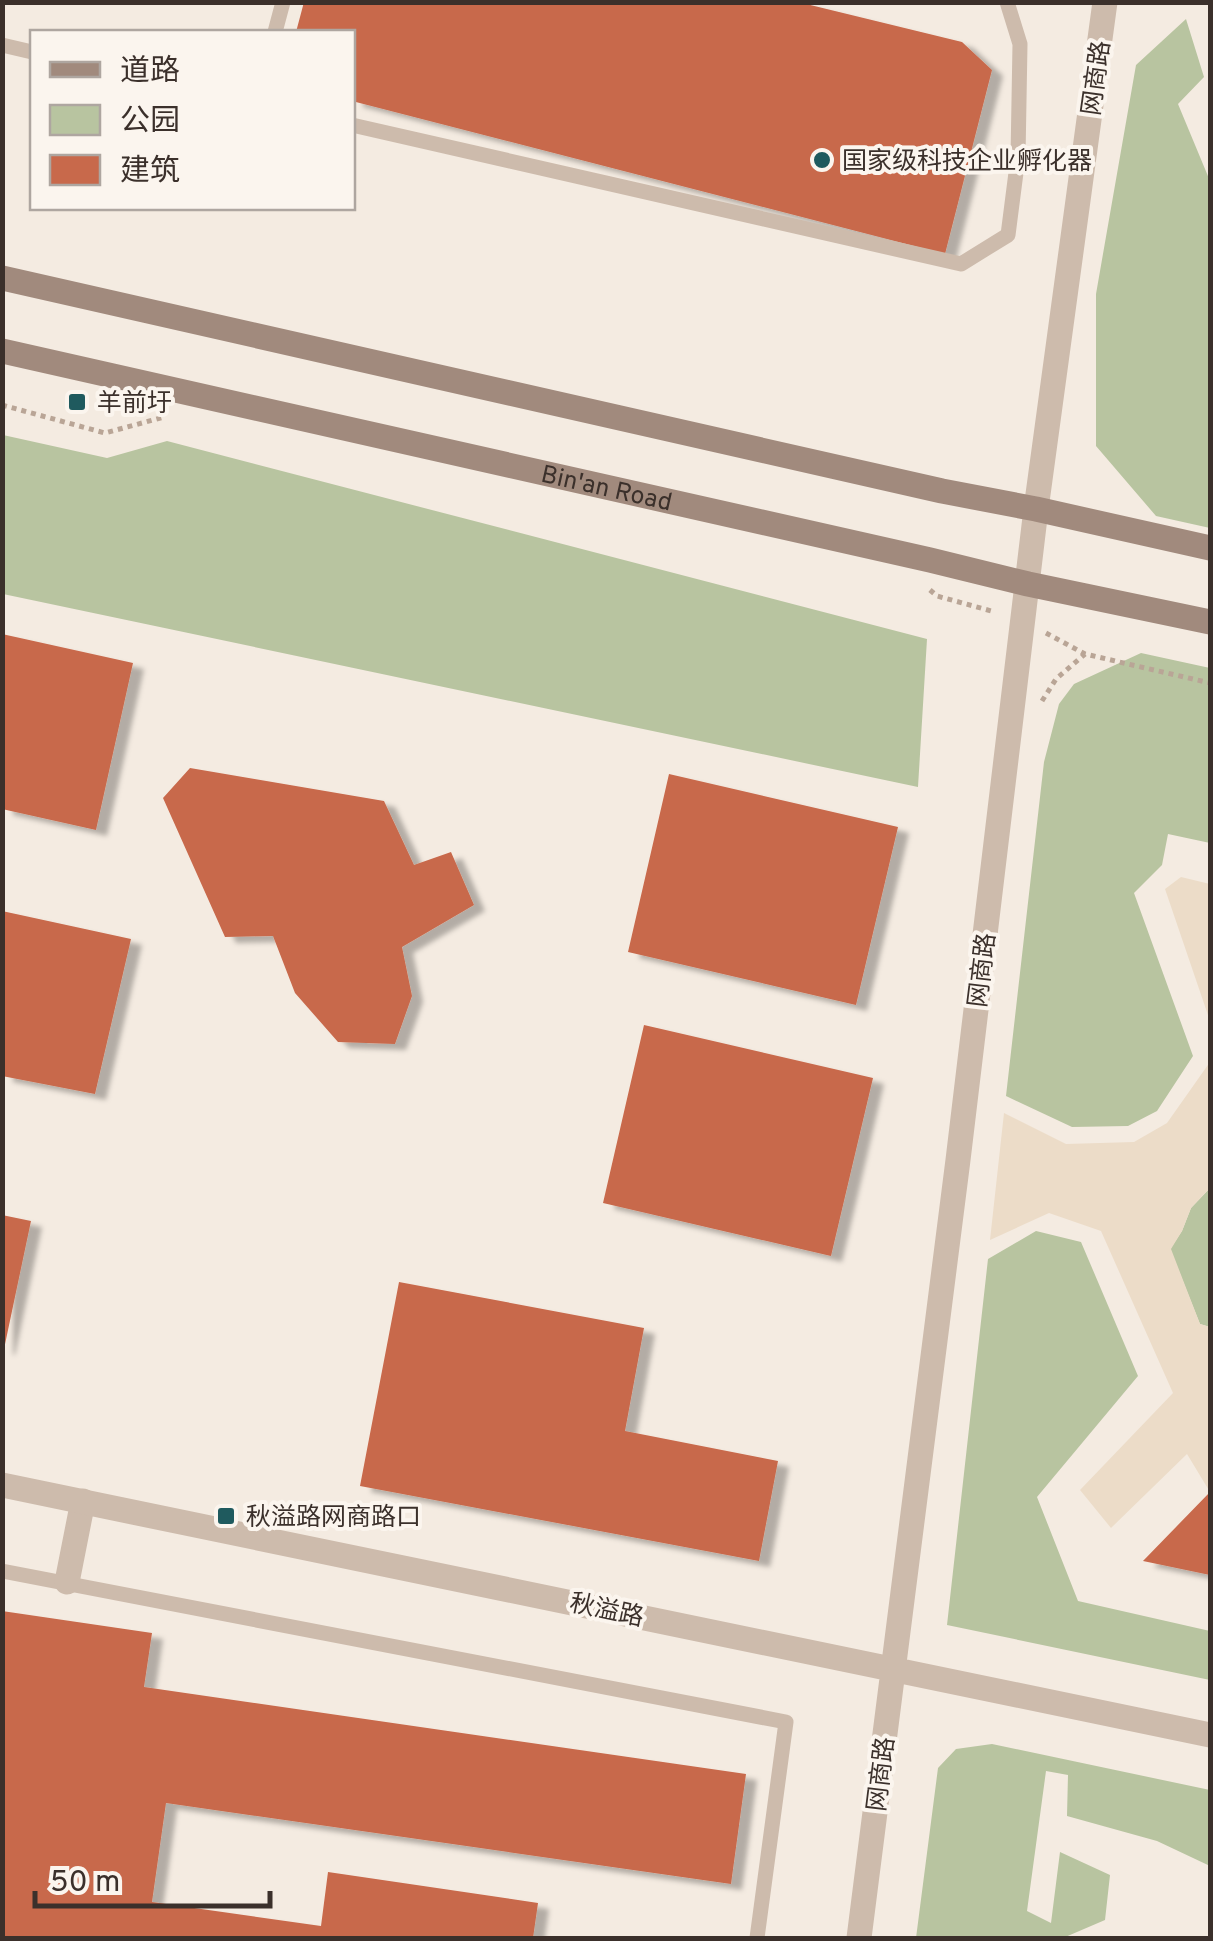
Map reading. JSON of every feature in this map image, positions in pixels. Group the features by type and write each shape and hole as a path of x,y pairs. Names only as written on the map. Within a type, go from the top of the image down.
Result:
{"main road":[{"path":"2,278 1210,548"},
{"name":"Bin'an Road","path":"2,350 1210,622"}],"street":[{"name":"网商路","path":"859,1938 1036,509 1106,2"},
{"name":"秋溢路","path":"2,1485 1210,1735"},
{"path":"67,1582 83,1502"}],"lane":[{"path":"276,30 283,2"},
{"path":"355,127 961,264 1008,235 1018,158 1020,44 1007,2"},
{"path":"2,46 30,52"},
{"path":"2,1571 786,1722 756,1938"}],"path":[{"path":"2,405 106,433 162,417"}],"green space":[{"path":"1186,19 1204,77 1178,104 1210,181 1210,528 1156,516 1096,446 1096,294 1136,65"},
{"path":"3,435 107,458 167,441 927,639 918,787 3,594"},
{"path":"1141,653 1210,668 1210,843 1168,834 1162,865 1134,893 1193,1056 1157,1111 1128,1126 1072,1127 1006,1096 1044,762 1059,704 1074,684"},
{"path":"1210,1188 1210,1327 1200,1324 1170,1249 1191,1208"},
{"path":"1036,1231 1081,1242 1138,1376 1037,1497 1078,1601 1210,1631 1210,1680 947,1625 988,1259"},
{"path":"992,1744 1210,1790 1210,1866 1157,1841 1067,1816 1068,1775 1046,1771 1027,1911 1051,1923 1060,1852 1110,1875 1105,1920 1063,1938 916,1938 938,1768 956,1749"}],"shaded area":[{"path":"1181,877 1210,884 1210,1021 1165,889"},
{"path":"1210,1062 1210,1188 1191,1208 1171,1249 1200,1324 1210,1327 1210,1492 1187,1454 1111,1528 1080,1490 1173,1393 1101,1231 1049,1213 990,1240 1004,1113 1066,1144 1134,1142 1167,1123"}],"building":[{"path":"304,2 798,2 962,42 992,70 945,254 355,102 355,30 297,30"},
{"path":"2,634 133,663 96,830 2,809"},
{"path":"190,768 384,801 414,865 451,852 474,905 402,947 412,996 395,1044 338,1042 295,993 273,936 225,937 163,798"},
{"path":"669,774 898,827 856,1005 628,952"},
{"path":"2,911 131,939 95,1094 2,1076"},
{"path":"644,1025 873,1078 831,1256 603,1203"},
{"path":"2,1215 31,1221 4,1349 2,1349"},
{"path":"399,1282 644,1328 625,1431 778,1461 759,1561 360,1486"},
{"path":"1210,1492 1210,1575 1143,1561"},
{"path":"2,1611 152,1633 144,1687 746,1774 731,1884 166,1803 152,1902 321,1926 328,1872 538,1903 533,1938 2,1938"}],"place":[{"name":"国家级科技企业孵化器","path":"822,160"},
{"name":"羊前圩","path":"77,402"},
{"name":"秋溢路网商路口","path":"226,1516"}]}
